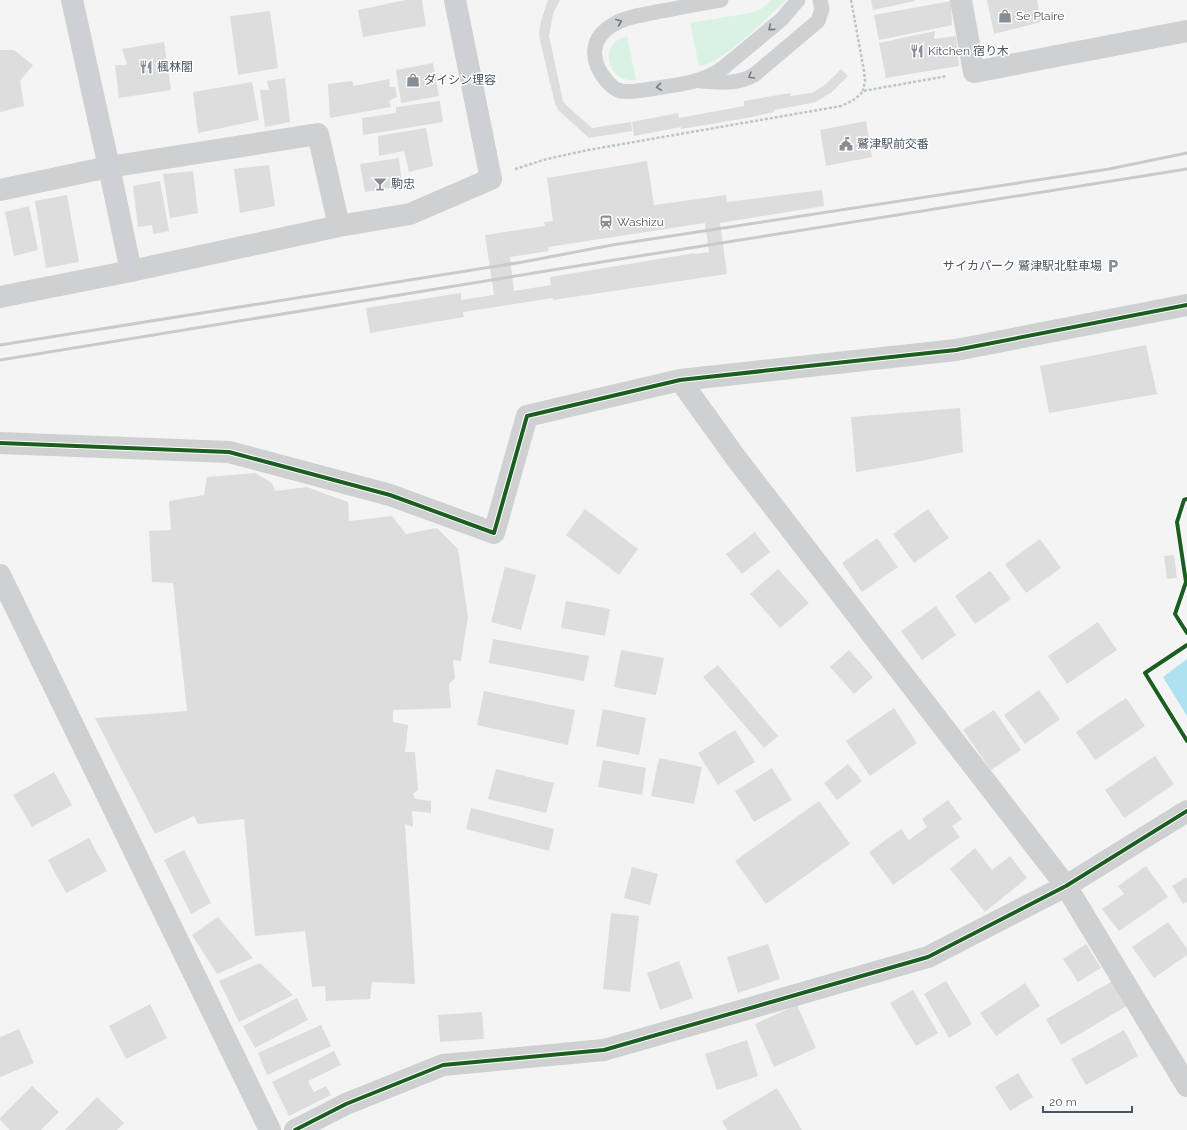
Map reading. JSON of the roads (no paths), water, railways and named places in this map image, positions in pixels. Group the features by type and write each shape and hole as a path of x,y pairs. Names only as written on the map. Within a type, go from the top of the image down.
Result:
{"street":[{"path":"72,0 110,167 131,271"},
{"path":"0,297 131,271 339,226 410,214 491,179 455,0"},
{"path":"961,0 974,72 1187,31"},
{"path":"0,190 110,167 318,134 339,226"},
{"path":"0,443 229,452 390,495 494,533 527,416 680,380 956,350 1187,305"},
{"path":"680,380 741,464 1066,886 1187,1086"},
{"path":"0,575 264,1127"},
{"path":"295,1130 346,1104 443,1065 604,1050 928,957 1066,886 1187,811"}],"lane":[{"path":"720,0 639,15 610,26 604,32 595,47 594,57 598,70 611,86 619,91 632,91 696,81 708,77 723,68 782,19 798,0"},
{"path":"696,81 736,82 754,75 818,21 822,9 820,0"}],"water":[{"path":"1187,659 1187,716 1163,677"}],"railway":[{"path":"0,345 523,262 612,245 1109,169 1187,153"},
{"path":"0,360 1187,169"}],"place":[{"name":"Se Plaire","path":"1005,16"},
{"name":"Kitchen 宿り木","path":"917,51"},
{"name":"楓林閣","path":"146,67"},
{"name":"ダイシン理容","path":"413,80"},
{"name":"鷲津駅前交番","path":"846,144"},
{"name":"駒忠","path":"380,184"},
{"name":"Washizu","path":"606,222"},
{"name":"サイカパーク 鷲津駅北駐車場","path":"1113,266"}]}
